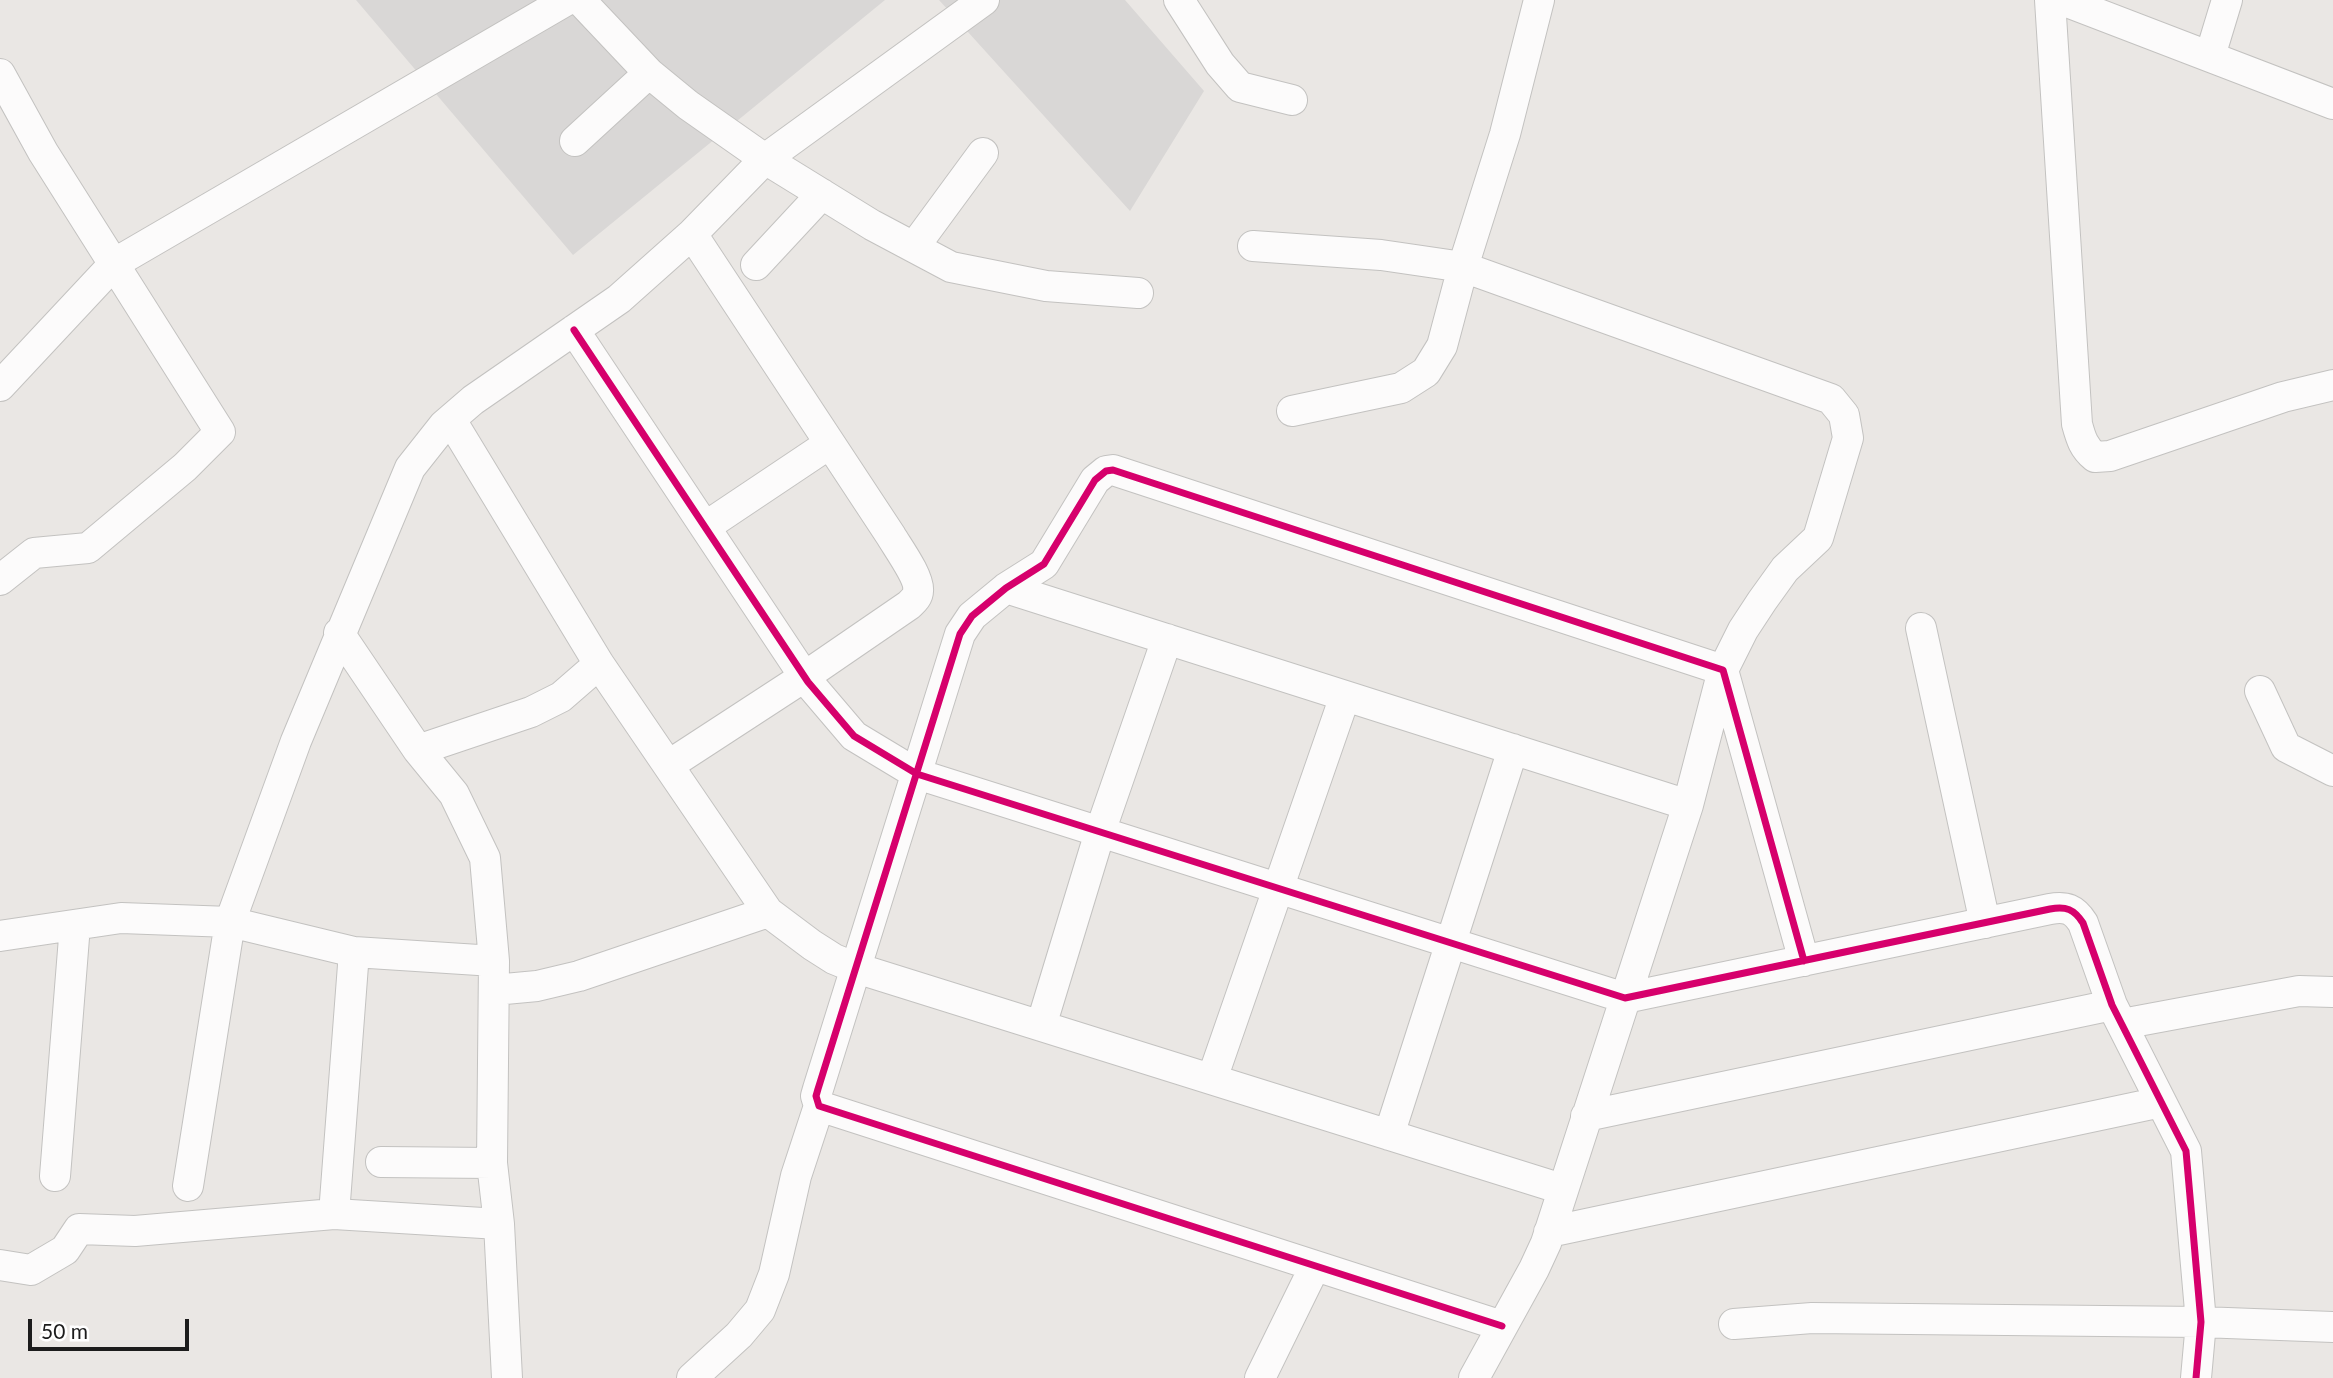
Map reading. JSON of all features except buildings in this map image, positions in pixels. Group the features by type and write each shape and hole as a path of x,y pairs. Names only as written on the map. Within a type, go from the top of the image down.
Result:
{"street":[{"path":"0,386 115,263 567,0"},
{"path":"580,0 649,73 688,105 765,159 951,267 1046,286 1138,293"},
{"path":"188,1186 230,922 296,741 410,468 444,425 473,400 619,299 692,234 765,159 984,0"},
{"path":"1179,0 1220,64 1240,87 1292,100"},
{"path":"1292,411 1401,388 1426,372 1442,346 1463,267 1505,134 1539,0"},
{"path":"2050,0 2077,424 2087,451 2095,457 2110,456 2283,397 2333,385"},
{"path":"2062,0 2333,104"},
{"path":"2210,56 2227,0"},
{"path":"575,141 649,73"},
{"path":"0,74 43,152 220,432 185,467 88,548 34,553 0,580"},
{"path":"914,247 983,153"},
{"path":"756,265 822,194"},
{"path":"669,765 909,605 919,591 917,581 891,536 692,234"},
{"path":"1253,246 1381,255 1463,267 1830,398 1844,415 1849,438 1818,538 1785,569 1743,630 1723,670 1688,805 1549,1232 1534,1269 1474,1378"},
{"path":"575,330 804,677 854,736 917,774 1625,998 2060,907 2077,914 2083,923 2117,1015 2186,1151 2201,1322 2196,1378"},
{"path":"451,420 599,664 768,912 812,945 834,959 856,968 1562,1189"},
{"path":"705,527 830,444"},
{"path":"692,1378 739,1335 760,1310 774,1273 796,1176 819,1106 816,1096 818,1089 960,634 972,616 1006,588 1044,564 1095,480 1106,471 1113,470 1723,670"},
{"path":"1006,588 1688,805"},
{"path":"1921,628 1985,923"},
{"path":"340,633 418,750 454,794 485,858 494,975 492,1163 499,1224 507,1378"},
{"path":"1041,1026 1100,832 1167,639"},
{"path":"418,750 531,712 561,697 599,664"},
{"path":"1723,670 1804,961"},
{"path":"2260,691 2286,747 2333,771"},
{"path":"1212,1079 1345,695"},
{"path":"1389,1135 1513,749"},
{"path":"0,936 121,918 230,922 354,952 494,975 537,986 579,976 768,912"},
{"path":"55,1176 75,925"},
{"path":"334,1214 354,952"},
{"path":"1586,1116 2117,1015 2299,991 2333,992"},
{"path":"1549,1232 2161,1102"},
{"path":"819,1106 1503,1325"},
{"path":"381,1161 492,1163"},
{"path":"0,1265 31,1270 65,1250 79,1229 135,1231 334,1214 499,1224"},
{"path":"1260,1378 1315,1266"},
{"path":"1734,1324 1812,1318 2201,1322 2333,1327"}],"shaded area":[{"path":"356,0 885,0 573,255"},
{"path":"939,0 1125,0 1204,91 1130,211"}],"cycle path":[{"path":"574,330 808,682 854,736 917,774 1625,998 2050,909 2065,908 2073,912 2083,923 2112,1005 2186,1151 2201,1322 2196,1378"},
{"path":"1502,1326 819,1106 816,1096 818,1089 960,634 972,616 1006,588 1044,564 1095,480 1106,471 1113,470 1723,670 1804,961"}]}
